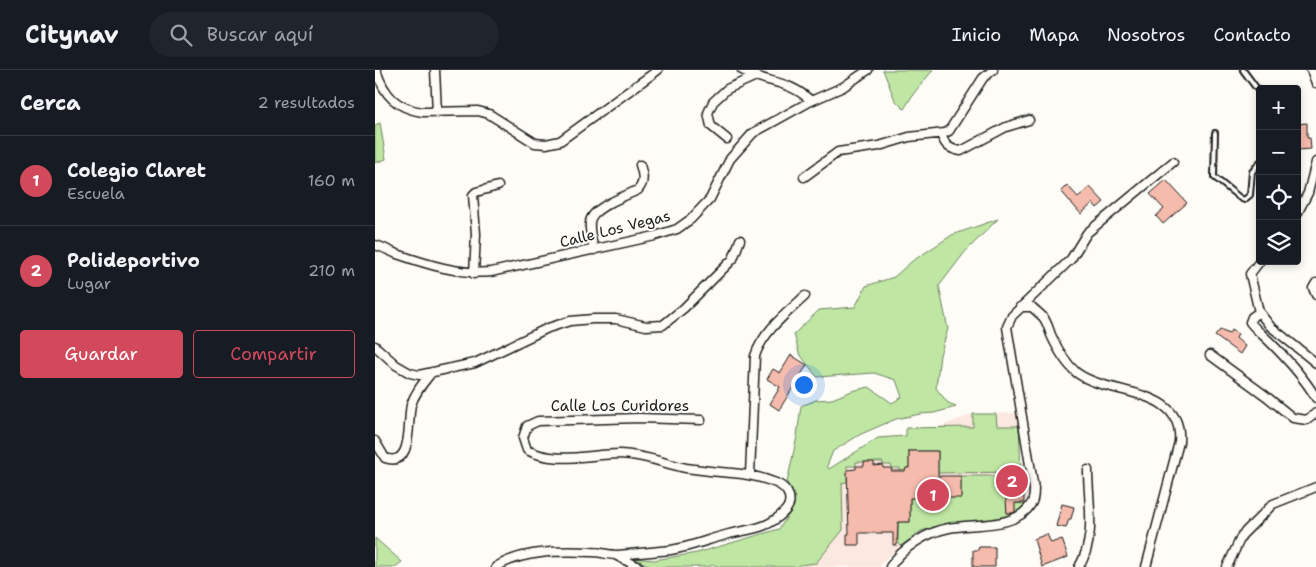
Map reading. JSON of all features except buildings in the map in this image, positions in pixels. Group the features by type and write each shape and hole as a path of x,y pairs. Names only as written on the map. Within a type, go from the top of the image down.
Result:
{"street":[{"path":"376,70 380,83 396,104 415,111 437,113 478,111 489,114 535,143 546,144 560,141 658,70"},
{"path":"435,70 437,113"},
{"path":"742,70 801,91 811,101"},
{"name":"Calle Los Vegas","path":"375,245 396,254 474,274 594,250 677,229 691,219 709,199 730,159 753,133 811,101 843,87 868,70"},
{"path":"804,177 838,152 879,146 909,137 941,134 949,131 983,78 993,70"},
{"path":"1314,70 1316,83"},
{"path":"727,140 711,126 708,113 713,102 727,89 755,76"},
{"path":"941,134 948,148 961,151 1006,127 1029,120"},
{"path":"890,567 894,561 921,538 948,528 1011,520 1024,512 1032,503 1034,489 1007,327 1012,316 1020,307 1071,259 1087,233 1173,162"},
{"path":"1301,206 1308,193 1316,162"},
{"path":"594,250 590,220 599,209 638,190 642,186 644,178 640,165"},
{"path":"474,274 476,234 473,195 498,186"},
{"path":"375,346 396,365 409,373 419,375 475,363 548,328 570,321 593,318 616,319 646,326 663,325 684,308 733,259 740,240"},
{"path":"1257,265 1250,274 1259,312 1270,326 1316,364"},
{"path":"1316,283 1313,288 1316,295"},
{"path":"750,474 755,356 761,344 778,321 805,296"},
{"path":"1020,307 1032,307 1044,318 1059,351 1077,373 1097,382 1155,400 1166,407 1177,418 1180,429 1179,442 1146,567"},
{"path":"1259,312 1252,317 1250,322 1306,382 1316,398"},
{"path":"1210,355 1293,418 1307,420 1316,413"},
{"path":"375,441 385,458 395,459 401,456 407,449 411,404 417,391 432,372"},
{"name":"Calle Los Curidores","path":"496,567 529,555 551,552 595,552 615,555 671,550 698,544 730,533 767,526 779,518 790,503 785,489 777,483 750,474 686,468 642,456 618,454 569,458 538,456 527,450 523,438 527,426 539,420 639,418 701,420"},
{"path":"1079,567 1089,546 1091,531 1088,470"},
{"path":"1227,567 1242,535 1273,504 1316,487"},
{"path":"615,555 639,567"}],"lane":[{"path":"1243,70 1256,88"},
{"path":"1215,133 1214,177 1240,198 1245,200 1250,195 1252,172 1256,167"}],"shaded area":[{"path":"1017,413 1020,486 1024,486 1024,503 1027,504 1018,517 944,525 921,531 883,561 880,567 804,567 804,564 816,563 843,530 842,483 829,469 878,438 906,436 906,428 938,427 973,414"}],"green space":[{"path":"883,70 933,70 914,93 904,109 895,100"},
{"path":"380,123 386,159 375,163 375,125"},
{"path":"998,219 965,252 939,286 948,329 940,355 936,388 947,402 956,407 934,413 896,419 861,434 833,451 827,466 829,469 878,438 906,436 906,428 973,427 973,414 996,414 997,426 1019,426 1021,472 938,473 938,451 909,451 909,468 906,468 905,474 900,474 900,468 883,465 883,462 856,462 856,466 847,466 847,482 842,483 843,530 816,563 799,565 797,567 720,567 714,565 706,567 653,567 632,558 654,560 697,553 779,529 791,511 793,495 787,483 801,406 816,400 832,399 869,387 892,403 902,397 896,380 874,373 817,377 799,353 794,334 819,310 855,307 866,286 894,277 911,262 952,235"},
{"path":"961,476 1004,476 1004,490 1007,490 1007,513 1015,513 1014,503 1027,504 1018,517 944,525 921,531 901,546 898,543 898,522 910,522 910,495 918,498 961,497"},
{"path":"375,538 402,562 395,567 375,567"}],"place":[{"name":"Polideportivo","path":"1012,481"},
{"name":"Colegio Claret","path":"933,495"}]}
